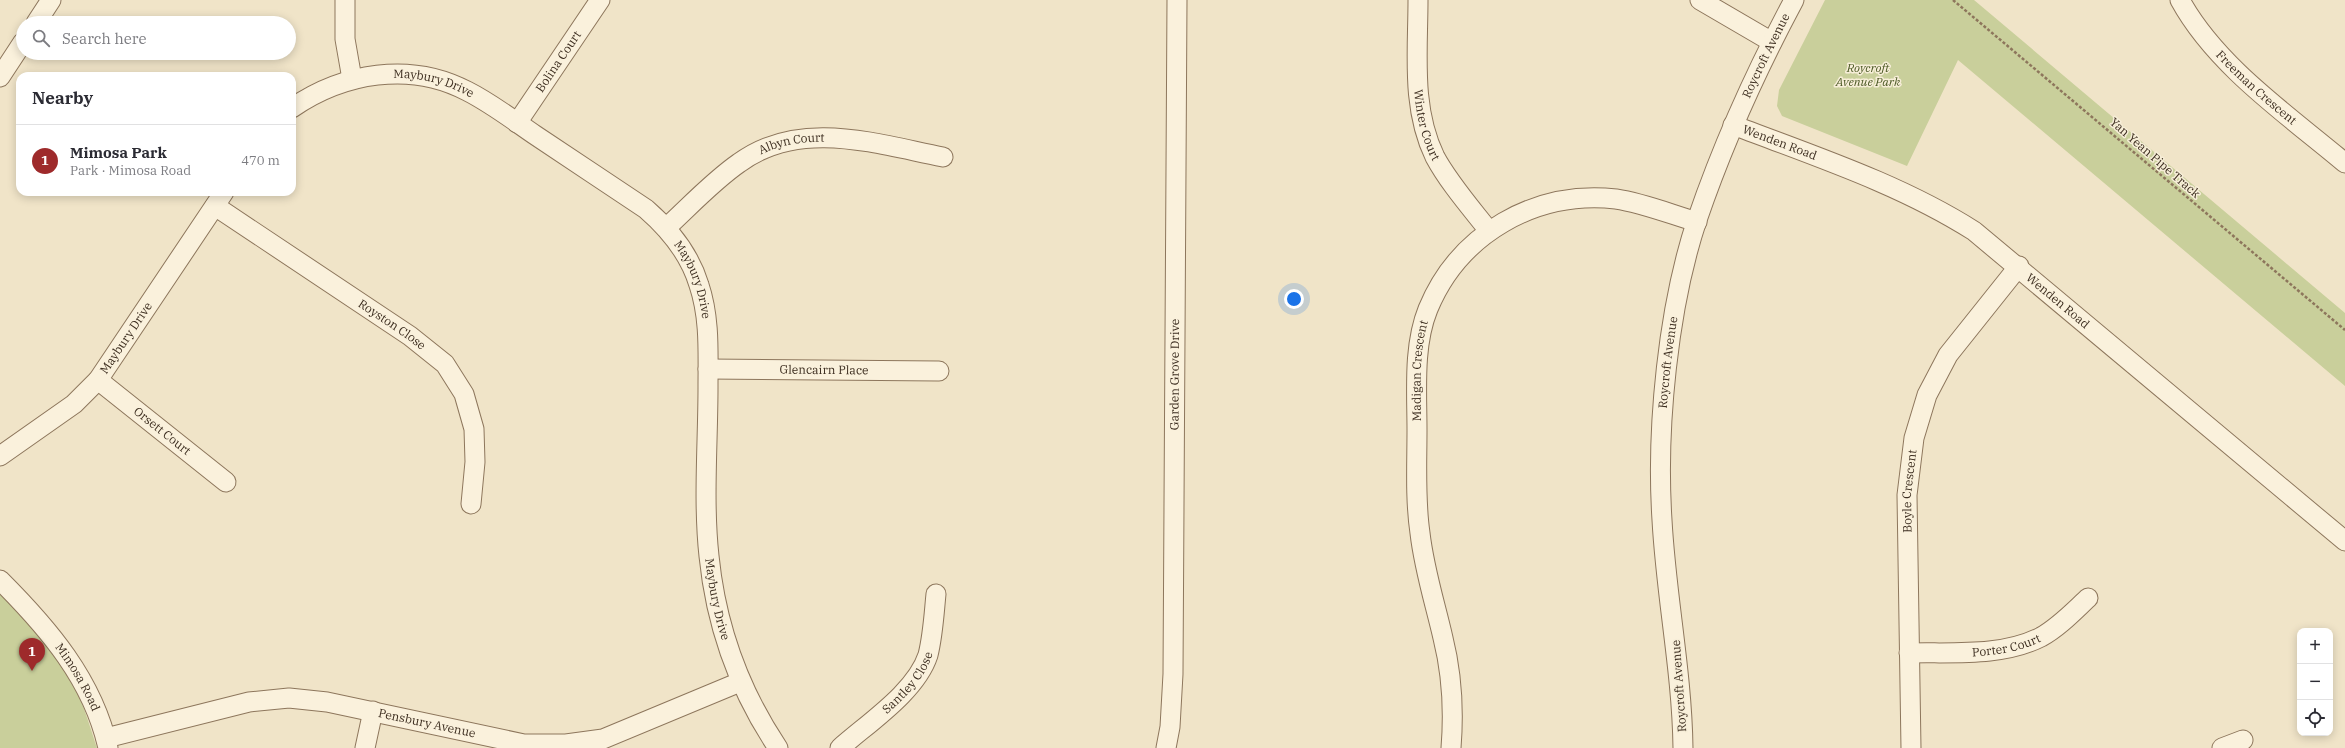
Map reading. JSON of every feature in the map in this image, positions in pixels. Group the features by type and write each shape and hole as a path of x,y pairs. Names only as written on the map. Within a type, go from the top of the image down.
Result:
{"street":[{"path":"41,16 51,0"},
{"path":"345,0 344,39 352,79"},
{"name":"Bolina Court","path":"517,123 600,0"},
{"name":"Garden Grove Drive","path":"1166,748 1170,727 1173,674 1178,0"},
{"name":"Winter Court","path":"1418,0 1418,79 1424,124 1436,158 1489,231"},
{"path":"1700,0 1772,42"},
{"name":"Roycroft Avenue","path":"1682,748 1680,683 1662,519 1661,464 1667,373 1677,305 1697,222 1733,125 1772,42 1794,0"},
{"name":"Freeman Crescent","path":"2180,0 2216,51 2242,76 2345,163"},
{"path":"0,77 16,53"},
{"name":"Maybury Drive","path":"296,105 312,94 352,79 390,74 431,79 466,90 646,209 666,228 685,254 699,283 708,321 708,554 718,615 740,682 756,714 778,748"},
{"name":"Wenden Road","path":"1733,125 1893,188 1932,206 1974,231 2019,266 2345,541"},
{"name":"Albyn Court","path":"666,228 739,163 760,151 791,140 808,137 842,138 943,157"},
{"name":"Madigan Crescent","path":"1451,748 1453,725 1449,665 1425,569 1419,531 1416,472 1418,357 1427,310 1439,286 1466,250 1489,231 1511,218 1536,208 1557,202 1594,198 1631,203 1697,222"},
{"name":"Maybury Drive","path":"0,456 74,404 98,380 219,199"},
{"name":"Royston Close","path":"219,199 410,336 445,364 464,394 474,429 475,456 471,504"},
{"name":"Boyle Crescent","path":"1911,748 1907,495 1910,464 1921,409 1932,383 1948,355 2019,266"},
{"name":"Glencairn Place","path":"708,369 939,371"},
{"name":"Orsett Court","path":"98,380 226,482"},
{"name":"Mimosa Road","path":"0,580 49,632 65,653 90,698 107,743"},
{"name":"Santley Close","path":"840,748 898,697 920,671 927,656 932,637 936,594"},
{"name":"Porter Court","path":"1909,653 1984,652 2017,646 2051,631 2088,598"},
{"name":"Pensbury Avenue","path":"107,743 224,707 269,700 308,700 372,711 502,740 547,747 584,743 609,738 740,682"},
{"path":"365,748 372,711"},
{"path":"2222,748 2243,740"}],"path":[{"name":"Yan Yean Pipe Track","path":"1953,0 2345,330"}],"green space":[{"name":"Roycroft Avenue Park","path":"1825,0 1974,0 2345,313 2345,386 1958,60 1907,166 1782,116 1777,106 1779,90"},
{"path":"0,593 41,637 59,661 75,687 97,748 0,748"}],"place":[{"name":"Mimosa Park","path":"32,671"}]}
